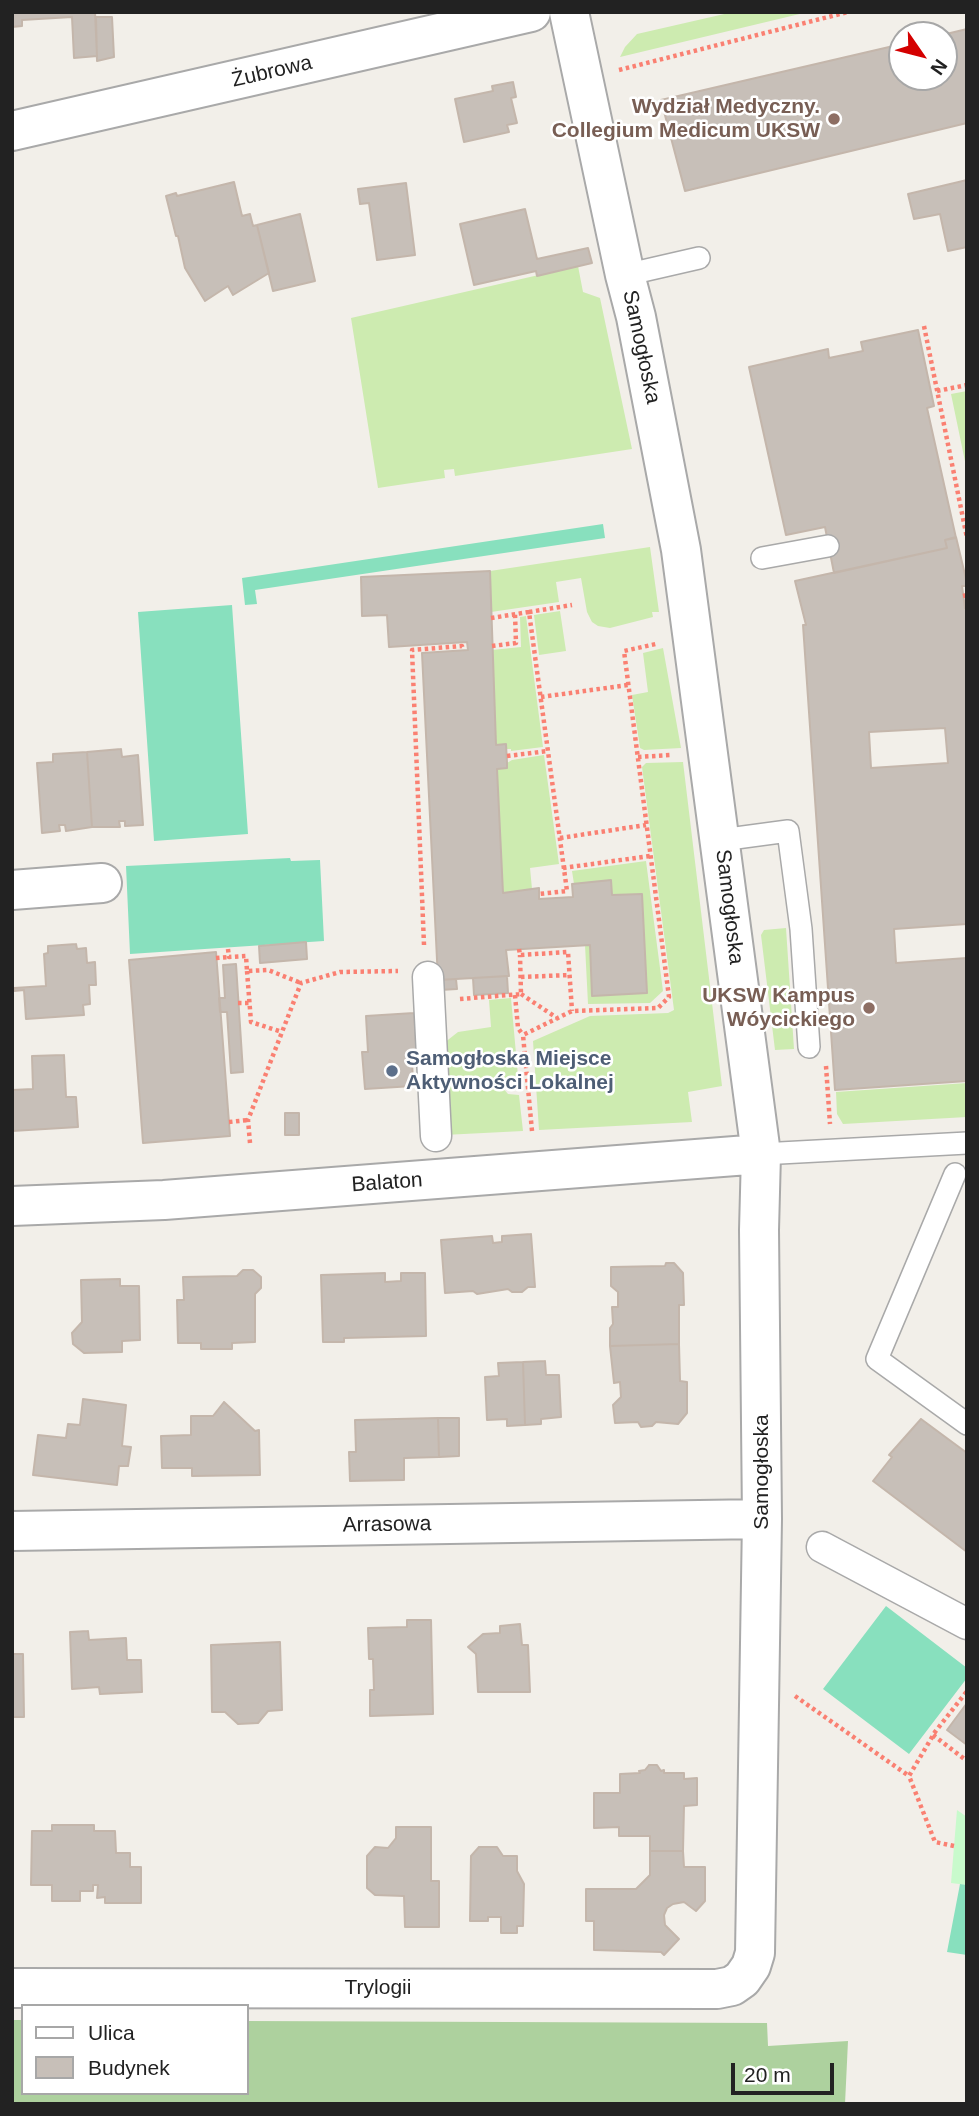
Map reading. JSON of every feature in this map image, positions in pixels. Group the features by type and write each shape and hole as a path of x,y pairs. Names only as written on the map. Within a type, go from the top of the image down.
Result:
{"street":[{"name":"Żubrowa","path":"12,131 531,12"},
{"name":"Samogłoska","path":"569,12 636,317 681,550 761,1154 759,1230 762,1519 755,1953 751,1966 742,1979"},
{"path":"12,890 102,883"},
{"path":"428,983 436,1136"},
{"name":"Balaton","path":"12,1206 164,1200 761,1154"},
{"name":"Arrasowa","path":"12,1531 762,1519"},
{"path":"822,1547 967,1624"},
{"name":"Trylogii","path":"12,1988 718,1989 732,1986 742,1979"}],"lane":[{"path":"625,275 699,258"},
{"path":"762,558 828,546"},
{"path":"720,840 788,831 802,929 808,1047"},
{"path":"761,1154 967,1143"},
{"path":"955,1174 877,1359 967,1424"}],"path":[{"path":"584,80 848,12"},
{"path":"925,326 967,538"},
{"path":"937,391 967,385"},
{"path":"491,618 572,605"},
{"path":"529,612 566,891 539,894"},
{"path":"492,646 516,643 515,614"},
{"path":"523,1035 572,1011 658,1008 669,997 624,651 657,644"},
{"path":"428,983 412,650 463,646 463,650"},
{"path":"541,697 628,685"},
{"path":"507,756 548,751"},
{"path":"637,757 682,755"},
{"path":"559,838 646,825"},
{"path":"563,868 650,856"},
{"path":"228,949 229,957"},
{"path":"532,1131 523,1035 518,1028 521,977 519,952 568,953 572,1011"},
{"path":"216,958 246,956 251,1022 282,1032"},
{"path":"247,971 268,970 301,983 340,972 518,994 557,1018"},
{"path":"521,977 570,975"},
{"path":"250,1143 248,1120 301,983"},
{"path":"238,1003 249,1003"},
{"path":"828,1099 829,1115"},
{"path":"229,1122 248,1120"},
{"path":"760,1672 909,1776 935,1842 954,1846"},
{"path":"909,1776 933,1735 967,1691"},
{"path":"933,1735 967,1761"}],"green space":[{"path":"733,12 808,12 620,57 637,34"},
{"path":"578,266 583,292 600,298 632,449 455,476 454,469 444,470 445,478 378,488 351,318"},
{"path":"967,391 967,471 951,394"},
{"path":"603,524 605,538 255,590 257,604 245,605 242,578"},
{"path":"650,547 659,612 652,612 653,617 610,628 598,626 592,622 587,612 581,578 556,582 559,602 491,612 490,571"},
{"path":"232,605 248,834 154,841 138,612"},
{"path":"560,611 566,651 539,655 534,615"},
{"path":"526,616 543,747 511,751 506,749 506,744 496,745 492,650 521,647 520,617"},
{"path":"663,648 681,748 644,750 640,748 632,695 648,692 643,653"},
{"path":"544,755 559,864 530,868 532,889 503,893 497,769 507,768 507,763 512,760"},
{"path":"683,762 722,1086 688,1092 692,1122 539,1130 533,1041 590,1016 668,1013 674,1010 642,767 646,763"},
{"path":"290,858 291,861 320,860 324,941 130,954 126,866"},
{"path":"646,861 663,991 650,1003 588,1004 585,945 590,945 592,996 642,894 612,895 611,880 574,884 572,871"},
{"path":"786,928 794,1049 775,1050 761,935 764,930"},
{"path":"511,998 518,1076 506,1078 502,1087 508,1094 519,1095 523,1131 444,1135 444,1043 458,1032 491,1027 489,1000"},
{"path":"967,1083 967,1117 843,1124 837,1114 836,1092"},
{"path":"886,1606 967,1668 967,1678 909,1754 823,1689"},
{"path":"957,1810 967,1817 967,1885 951,1883"},
{"path":"960,1884 967,1885 967,1955 947,1952"},
{"path":"12,2020 21,2020 21,2095 248,2095 248,2021 767,2023 768,2046 848,2041 845,2104 12,2104"}],"building":[{"path":"12,12 95,12 97,56 74,58 72,17 22,20 22,26 12,27"},
{"path":"96,17 112,17 114,57 97,61"},
{"path":"967,29 967,123 685,191 661,100 888,47 888,91 958,91 958,31"},
{"path":"513,82 516,97 511,98 517,123 507,125 509,132 464,142 455,99 493,91 492,86"},
{"path":"967,180 967,247 948,251 940,214 914,219 908,194"},
{"path":"234,182 242,216 250,214 253,226 257,225 269,273 233,295 228,286 205,301 185,268 166,196 176,193 177,196"},
{"path":"406,183 415,255 377,260 369,203 360,204 358,189"},
{"path":"525,209 537,259 588,248 592,263 537,276 536,271 474,285 460,224"},
{"path":"300,214 315,281 273,291 257,225"},
{"path":"918,330 934,406 927,408 956,538 945,540 947,548 834,573 825,527 786,535 749,367 828,349 829,358 863,351 861,342"},
{"path":"956,537 966,579 966,586 962,586 965,608 967,607 967,924 894,929 896,963 967,958 967,1081 835,1090 803,625 806,625 795,581 947,548 945,540","holes":["945,728 948,763 871,768 869,732"]},
{"path":"490,571 496,745 506,744 507,763 507,768 497,769 503,893 539,888 539,899 573,897 572,884 611,880 612,895 642,894 647,993 592,996 590,945 506,950 509,976 438,980 422,653 468,650 467,642 389,647 387,615 362,616 361,577"},
{"path":"121,749 122,757 138,755 143,825 125,826 125,821 119,821 120,827 92,827 87,752"},
{"path":"87,752 92,827 66,831 65,825 59,825 60,831 42,833 37,763 53,762 53,754"},
{"path":"306,942 307,959 260,963 259,946"},
{"path":"76,944 77,949 86,948 87,963 95,962 96,985 89,985 90,1004 83,1005 84,1015 26,1019 24,990 14,991 14,988 46,986 44,954 48,953 48,946"},
{"path":"216,952 230,1136 143,1143 129,960"},
{"path":"236,964 243,1072 231,1073 227,1012 220,1012 219,998 225,998 223,965"},
{"path":"507,976 508,993 474,995 473,978"},
{"path":"456,979 457,989 440,990 440,980"},
{"path":"414,1013 417,1057 412,1058 413,1086 365,1089 362,1052 368,1052 366,1016"},
{"path":"64,1055 66,1097 76,1097 78,1127 12,1131 12,1090 33,1089 32,1056"},
{"path":"285,1113 299,1113 299,1135 285,1135"},
{"path":"531,1234 535,1287 528,1287 522,1292 508,1289 477,1294 473,1291 445,1293 441,1240 492,1236 493,1243 502,1242 502,1236"},
{"path":"666,1263 674,1263 683,1273 684,1305 679,1305 679,1344 610,1346 612,1307 618,1307 618,1292 611,1286 611,1267 665,1266"},
{"path":"243,1270 253,1270 261,1277 261,1288 255,1294 255,1342 232,1343 232,1349 201,1349 201,1343 178,1343 177,1300 184,1300 183,1277 237,1276"},
{"path":"385,1273 385,1282 401,1281 401,1273 425,1273 426,1336 344,1338 344,1342 323,1342 321,1275"},
{"path":"120,1279 120,1286 139,1286 140,1340 122,1341 122,1352 84,1353 73,1344 72,1333 82,1322 81,1280"},
{"path":"679,1344 680,1381 687,1382 687,1413 678,1424 656,1422 652,1426 641,1427 638,1422 615,1423 613,1405 621,1397 620,1382 614,1383 610,1346"},
{"path":"545,1361 546,1375 559,1375 561,1417 541,1419 541,1424 525,1425 523,1362"},
{"path":"523,1362 525,1425 507,1426 507,1419 487,1420 485,1377 499,1376 498,1363"},
{"path":"83,1399 126,1405 122,1446 131,1447 128,1466 119,1466 117,1485 33,1475 38,1435 66,1438 68,1424 80,1425"},
{"path":"224,1402 255,1431 259,1430 260,1475 192,1476 192,1468 162,1468 161,1436 191,1435 191,1416 213,1416"},
{"path":"438,1418 459,1418 459,1456 439,1457"},
{"path":"438,1418 439,1457 404,1458 404,1480 350,1481 349,1452 356,1452 355,1420"},
{"path":"921,1419 967,1453 967,1552 873,1481 892,1457 889,1455"},
{"path":"407,1620 431,1620 433,1714 370,1716 370,1690 374,1690 368,1628 407,1627"},
{"path":"520,1624 522,1645 528,1645 530,1692 478,1692 476,1654 468,1647 483,1634 500,1633 500,1626"},
{"path":"88,1631 89,1640 126,1638 127,1660 141,1660 142,1692 100,1694 99,1687 72,1689 70,1632"},
{"path":"280,1642 282,1710 268,1711 258,1723 238,1724 225,1712 212,1712 211,1645"},
{"path":"12,1654 23,1654 24,1717 12,1717"},
{"path":"967,1703 967,1745 947,1730"},
{"path":"649,1765 657,1765 664,1773 684,1773 684,1779 697,1778 697,1805 684,1806 683,1851 650,1851 650,1836 619,1836 619,1827 594,1828 594,1793 620,1793 620,1774 640,1773 639,1771 645,1770"},
{"path":"52,1825 94,1825 94,1831 115,1831 116,1853 130,1853 130,1867 141,1867 141,1903 105,1903 105,1897 97,1898 98,1885 93,1885 93,1891 80,1891 80,1901 52,1901 52,1885 31,1885 32,1831 52,1831"},
{"path":"396,1827 431,1827 431,1881 439,1881 439,1927 405,1927 404,1896 375,1895 367,1888 367,1856 375,1847 388,1848 396,1838"},
{"path":"479,1847 497,1847 503,1856 517,1856 517,1871 524,1884 523,1926 517,1926 517,1933 501,1933 501,1917 488,1917 488,1921 470,1921 471,1856"},
{"path":"650,1851 683,1851 684,1867 705,1867 705,1901 696,1911 684,1902 667,1908 664,1915 665,1925 679,1939 664,1955 661,1952 594,1950 594,1921 586,1921 586,1889 636,1889 650,1875"}],"place":[{"name":"Wydział Medyczny. Collegium Medicum UKSW","path":"834,119"},
{"name":"UKSW Kampus Wóycickiego","path":"869,1008"},
{"name":"Samogłoska Miejsce Aktywności Lokalnej","path":"392,1071"}]}
